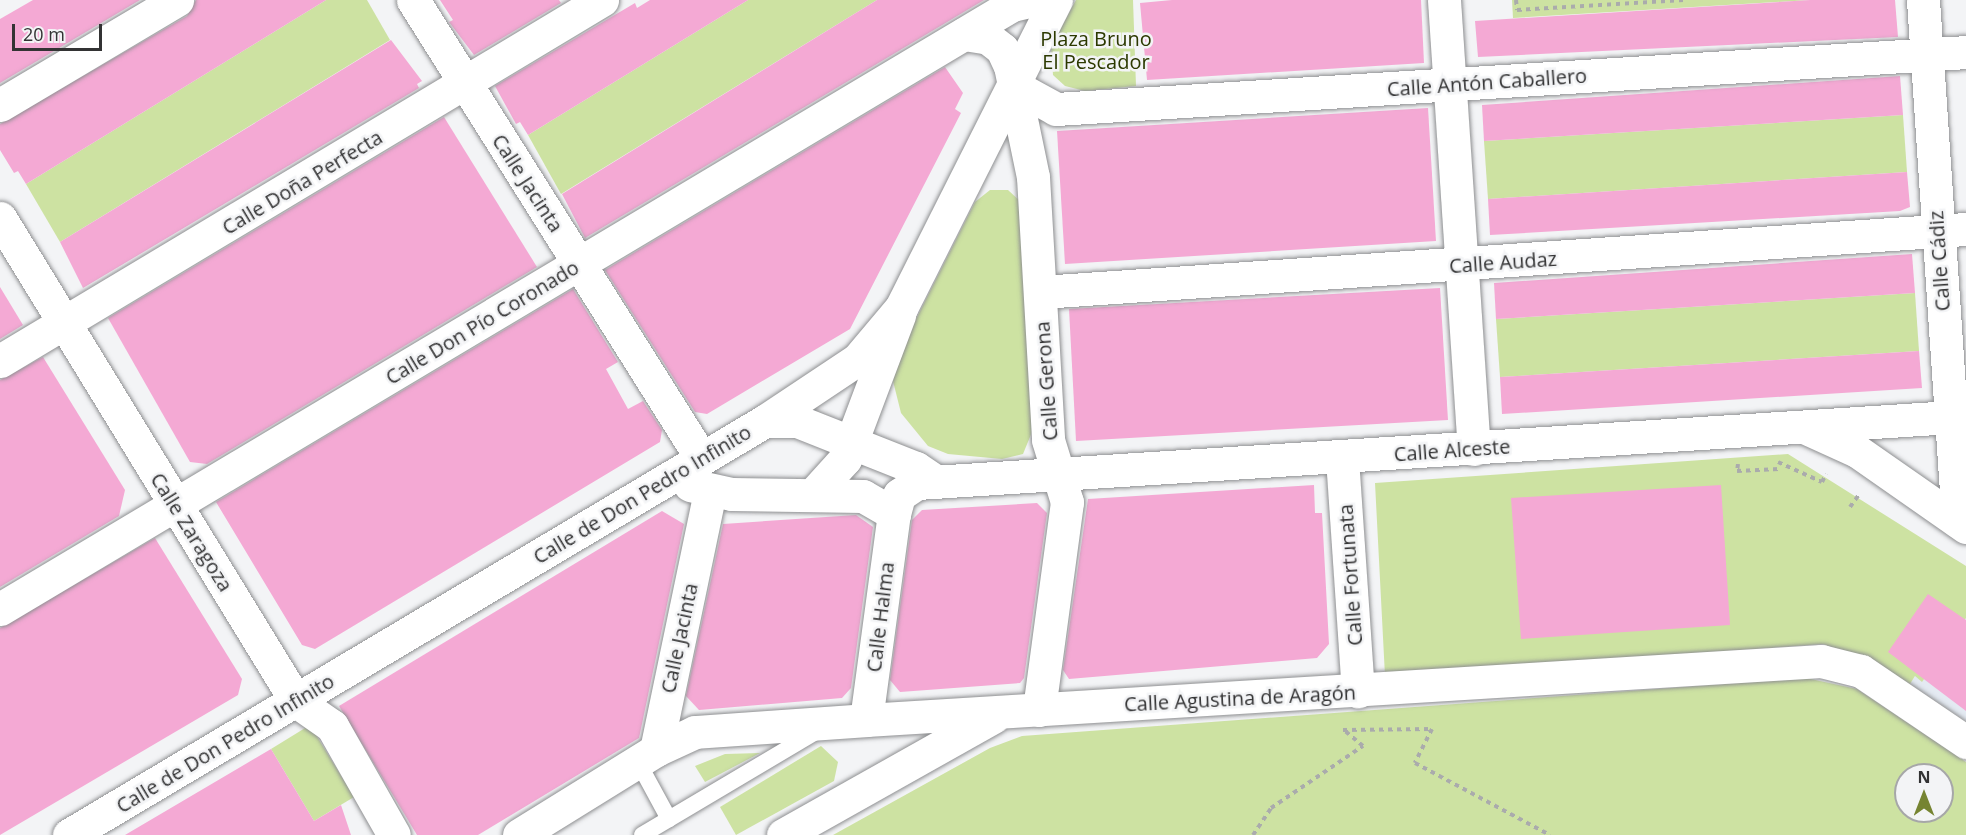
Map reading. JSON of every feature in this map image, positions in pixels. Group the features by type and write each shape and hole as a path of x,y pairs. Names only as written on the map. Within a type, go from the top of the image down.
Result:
{"street":[{"path":"0,105 177,0"},
{"name":"Calle Jacinta","path":"413,0 700,456"},
{"name":"Calle Doña Perfecta","path":"0,361 602,0"},
{"name":"Calle de Don Pedro Infinito","path":"69,835 296,701 700,456 765,421 858,359 901,308 1056,0"},
{"path":"1444,0 1474,449"},
{"name":"Calle Cádiz","path":"1923,0 1927,54 1952,230 1962,524"},
{"path":"1018,2 1035,43"},
{"name":"Calle Don Pío Coronado","path":"0,609 1018,2"},
{"path":"964,34 988,38 1002,49 1014,86"},
{"name":"Calle Antón Caballero","path":"1014,86 1056,109 1966,52"},
{"name":"Calle Gerona","path":"1014,86 1033,177 1048,440 1067,502 1039,710"},
{"path":"971,169 995,153 1007,152 1017,157 1033,177"},
{"name":"Calle Zaragoza","path":"0,218 296,701 332,726 394,835"},
{"name":"Calle Audaz","path":"1041,292 1952,230"},
{"path":"814,492 837,471 852,443 901,308"},
{"path":"872,391 878,427 891,447 926,475"},
{"name":"Calle Alceste","path":"765,421 789,418 926,475 1059,476 1958,416"},
{"path":"1800,425 1857,451 1962,524"},
{"name":"Calle Fortunata","path":"1342,458 1358,691"},
{"name":"Calle Alceste","path":"894,514 899,495 926,475"},
{"path":"664,478 710,492 814,492 863,496 894,514"},
{"name":"Calle Jacinta","path":"647,756 710,492"},
{"name":"Calle Halma","path":"866,720 894,514"},
{"name":"Calle Agustina de Aragón","path":"519,835 647,756 695,732 832,722 1821,661 1861,671 1966,742"},
{"path":"783,835 1000,713"}],"lane":[{"path":"642,835 832,722"},
{"path":"647,756 669,819"}],"path":[{"path":"1516,0 1517,10 1602,2 1684,0"},
{"path":"1779,469 1737,471 1737,464 1780,462 1822,482 1826,474"},
{"path":"1850,507 1858,496"},
{"path":"1343,730 1431,729 1415,763 1550,835"},
{"path":"1253,835 1278,803 1363,746"}],"shaded area":[{"path":"1966,600 1966,721 1910,684"}],"green space":[{"path":"326,0 367,0 390,40 60,242 26,184"},
{"path":"748,0 877,0 561,194 528,135"},
{"name":"Plaza Bruno El Pescador","path":"1076,0 1133,0 1136,86 1085,91 1065,86 1053,75 1051,47"},
{"path":"1512,0 1810,0 1513,18"},
{"path":"1903,115 1907,172 1488,199 1484,141"},
{"path":"990,190 1008,190 1020,201 1032,432 1023,454 1002,459 948,454 928,446 901,413 893,381 904,343 975,202"},
{"path":"1915,293 1919,351 1500,377 1496,319"},
{"path":"1788,454 1966,566 1966,618 1922,682 1915,676 1910,684 1875,662 1823,644 1385,676 1375,483"},
{"path":"1806,678 1857,689 1966,762 1966,835 833,835 990,748 1022,736"},
{"path":"310,725 354,797 314,821 271,749"},
{"path":"821,746 838,762 834,781 736,835 720,807"},
{"path":"760,753 705,782 695,766 725,754"}],"building":[{"path":"33,0 140,0 0,83 0,19"},
{"path":"196,0 326,0 26,184 18,171 14,173 0,150 0,124 187,16"},
{"path":"440,0 559,0 561,3 474,55 449,22 453,20"},
{"path":"650,0 748,0 528,135 520,122 516,124 495,86 635,3 637,8"},
{"path":"877,0 984,0 585,238 562,194"},
{"path":"1172,0 1421,0 1424,63 1147,80 1140,3"},
{"path":"1810,0 1895,0 1898,37 1478,57 1475,21"},
{"path":"391,40 422,81 417,84 419,88 83,288 60,242"},
{"path":"945,67 963,93 955,109 961,113 850,329 707,414 695,412 605,270"},
{"path":"1900,76 1903,115 1484,141 1482,105"},
{"path":"1428,108 1436,241 1065,264 1057,131"},
{"path":"444,117 537,267 207,464 190,462 108,318"},
{"path":"1907,172 1910,207 1900,211 1490,235 1488,199"},
{"path":"1912,254 1915,293 1496,319 1494,283"},
{"path":"0,287 23,325 0,339"},
{"path":"1440,288 1448,420 1076,441 1069,309"},
{"path":"573,289 618,362 606,369 628,409 643,401 662,430 660,442 315,649 302,645 216,502"},
{"path":"1919,351 1922,388 1502,414 1500,377"},
{"path":"43,357 125,490 119,516 0,587 0,380"},
{"path":"1314,485 1315,513 1322,513 1329,644 1317,658 1069,679 1063,670 1088,499"},
{"path":"1721,485 1730,625 1521,639 1511,498"},
{"path":"1037,503 1047,513 1024,678 1020,683 900,692 890,680 912,520 922,510"},
{"path":"662,511 684,524 639,738 478,835 417,835 339,706"},
{"path":"856,515 873,527 851,688 842,698 699,710 686,696 723,524"},
{"path":"155,538 242,679 238,695 0,835 0,628"},
{"path":"1928,594 1966,620 1966,711 1888,652"},
{"path":"271,749 314,821 341,805 351,835 125,835"}]}
